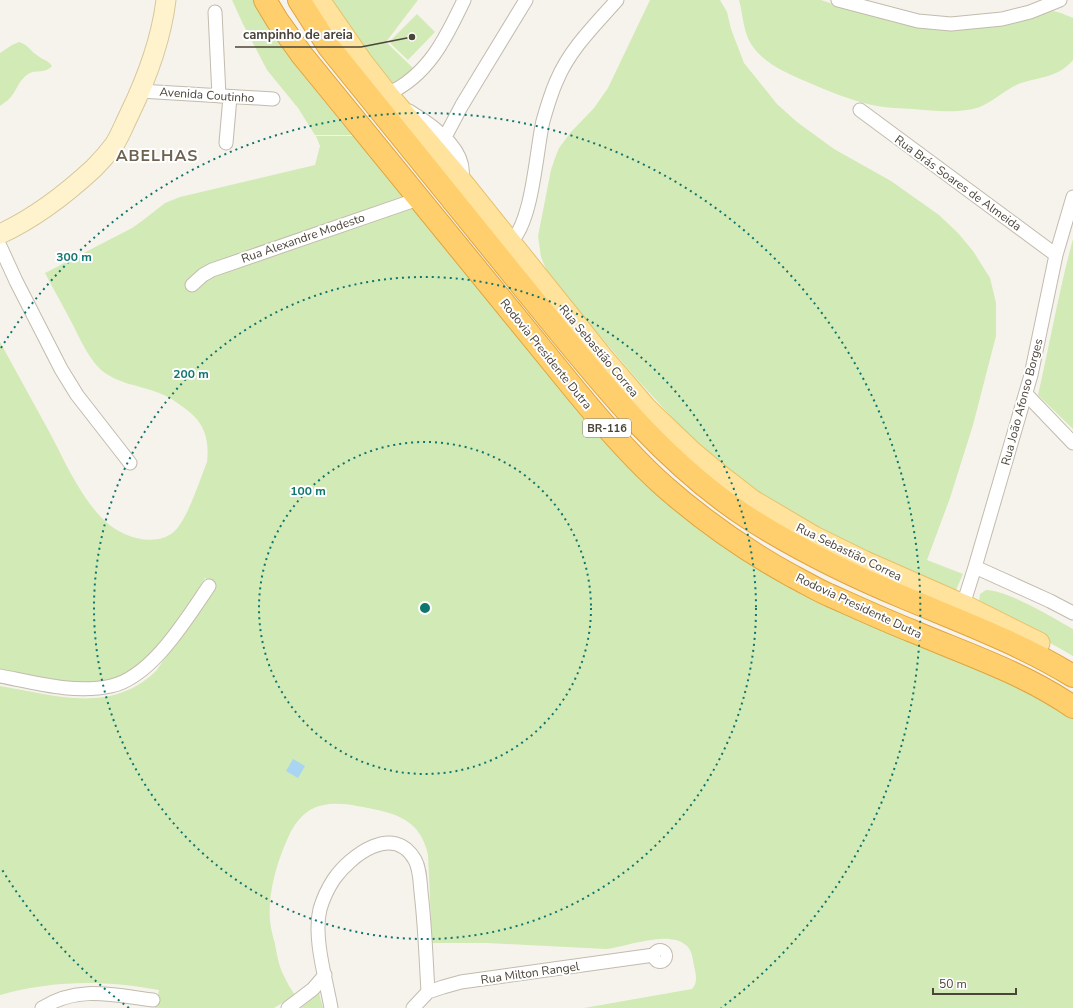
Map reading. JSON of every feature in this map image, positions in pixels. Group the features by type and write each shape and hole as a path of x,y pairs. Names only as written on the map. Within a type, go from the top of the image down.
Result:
{"highway":[{"path":"258,0 298,57 337,98"},
{"name":"Rodovia Presidente Dutra","path":"264,0 302,55 418,199 611,433 664,486 707,522 741,546 769,563 827,594 912,631 964,651 1003,669 1043,688 1073,707"},
{"name":"Rodovia Presidente Dutra","path":"299,0 329,47 566,339 642,428 700,484 763,527 828,563 1024,650 1073,676"},
{"path":"1039,643 1073,663"}],"main road":[{"name":"Rua Sebastião Correa","path":"319,0 362,62 391,99 461,181 603,358 646,408 692,452 753,501 814,537 863,561 963,605 1039,643"}],"street":[{"path":"0,234 39,212 72,187 103,158 114,145 152,64 159,38 166,0"},
{"path":"461,181 462,166 454,149 445,137 391,99 398,90 419,74 432,58 464,0"},
{"path":"445,137 465,100 526,0"},
{"path":"510,243 516,236 530,200 543,122 557,80 571,54 617,0"},
{"path":"838,0 918,21 951,24 1002,19 1030,12 1060,0"},
{"path":"215,12 225,97 226,143"},
{"name":"Avenida Coutinho","path":"140,91 273,99"},
{"name":"Rua Brás Soares de Almeida","path":"860,110 1056,255"},
{"name":"Rua João Afonso Borges","path":"963,605 1026,394 1056,255 1073,197"},
{"name":"Rua Alexandre Modesto","path":"192,285 212,270 418,199"},
{"path":"0,246 16,281 61,369 77,394 130,463"},
{"path":"1026,394 1073,443"},
{"path":"975,567 1073,613"},
{"path":"0,676 70,688 112,686 123,682 150,663 164,649 209,586"},
{"path":"331,1008 319,941 318,930 320,909 328,888 343,869 359,854 376,844 382,843 392,843 402,847 411,854 417,864 422,902 428,992"},
{"name":"Rua Milton Rangel","path":"413,1008 428,992 443,986 461,982 654,955"},
{"path":"288,1008 313,990 325,975"},
{"path":"42,1008 52,1001 63,997 86,993 101,993 153,1000"}],"green space":[{"path":"232,0 255,0 265,19 288,54 352,135 315,135 298,108 267,70"},
{"path":"330,0 418,0 386,42 413,68 403,77 388,85"},
{"path":"650,0 720,0 727,12 731,29 744,63 777,104 797,122 834,149 891,181 939,215 958,233 973,251 990,278 996,303 996,336 973,425 950,498 927,560 963,574 953,597 766,501 706,451 678,424 635,377 549,276 541,257 538,236 551,170 555,158 559,148 571,132 594,108 608,88"},
{"path":"739,0 821,0 901,24 940,30 995,26 1053,11 1073,18 1073,60 1062,70 1042,78 1021,83 986,104 973,109 943,111 877,106 849,99 790,75 768,62 756,51 748,39"},
{"path":"417,14 435,32 408,60 389,42"},
{"path":"19,42 52,66 43,71 28,74 22,79 9,99 0,106 0,53"},
{"path":"316,136 353,136 723,543 786,585 842,612 950,650 1073,715 1073,1008 584,1008 692,989 696,978 693,958 690,950 679,941 670,939 648,940 606,949 487,943 432,943 428,855 424,842 418,832 411,824 392,814 369,808 339,804 327,804 315,807 301,817 289,836 278,864 271,892 271,930 281,969 286,981 295,995 274,1008 155,1008 159,990 119,984 99,983 40,986 0,995 0,686 62,697 82,698 101,697 120,693 138,685 156,671 216,586 205,578 181,617 157,648 136,667 116,680 76,684 0,672 0,342 75,481 97,513 112,527 120,532 137,538 155,540 171,534 177,529 187,512 207,462 208,452 206,436 203,429 188,410 170,398 151,390 121,381 100,369 85,348 45,273 132,228 165,203 180,197 315,165 320,146"},
{"path":"1073,239 1073,429 1038,395"},
{"path":"986,590 995,591 1018,599 1073,629 1073,656 979,602 980,594"},
{"path":"319,993 323,1008 301,1008"}],"water":[{"path":"293,759 305,766 298,778 286,771"}],"place":[{"name":"campinho de areia","path":"412,37"}],"district":[{"name":"ABELHAS","path":"157,156"}]}
